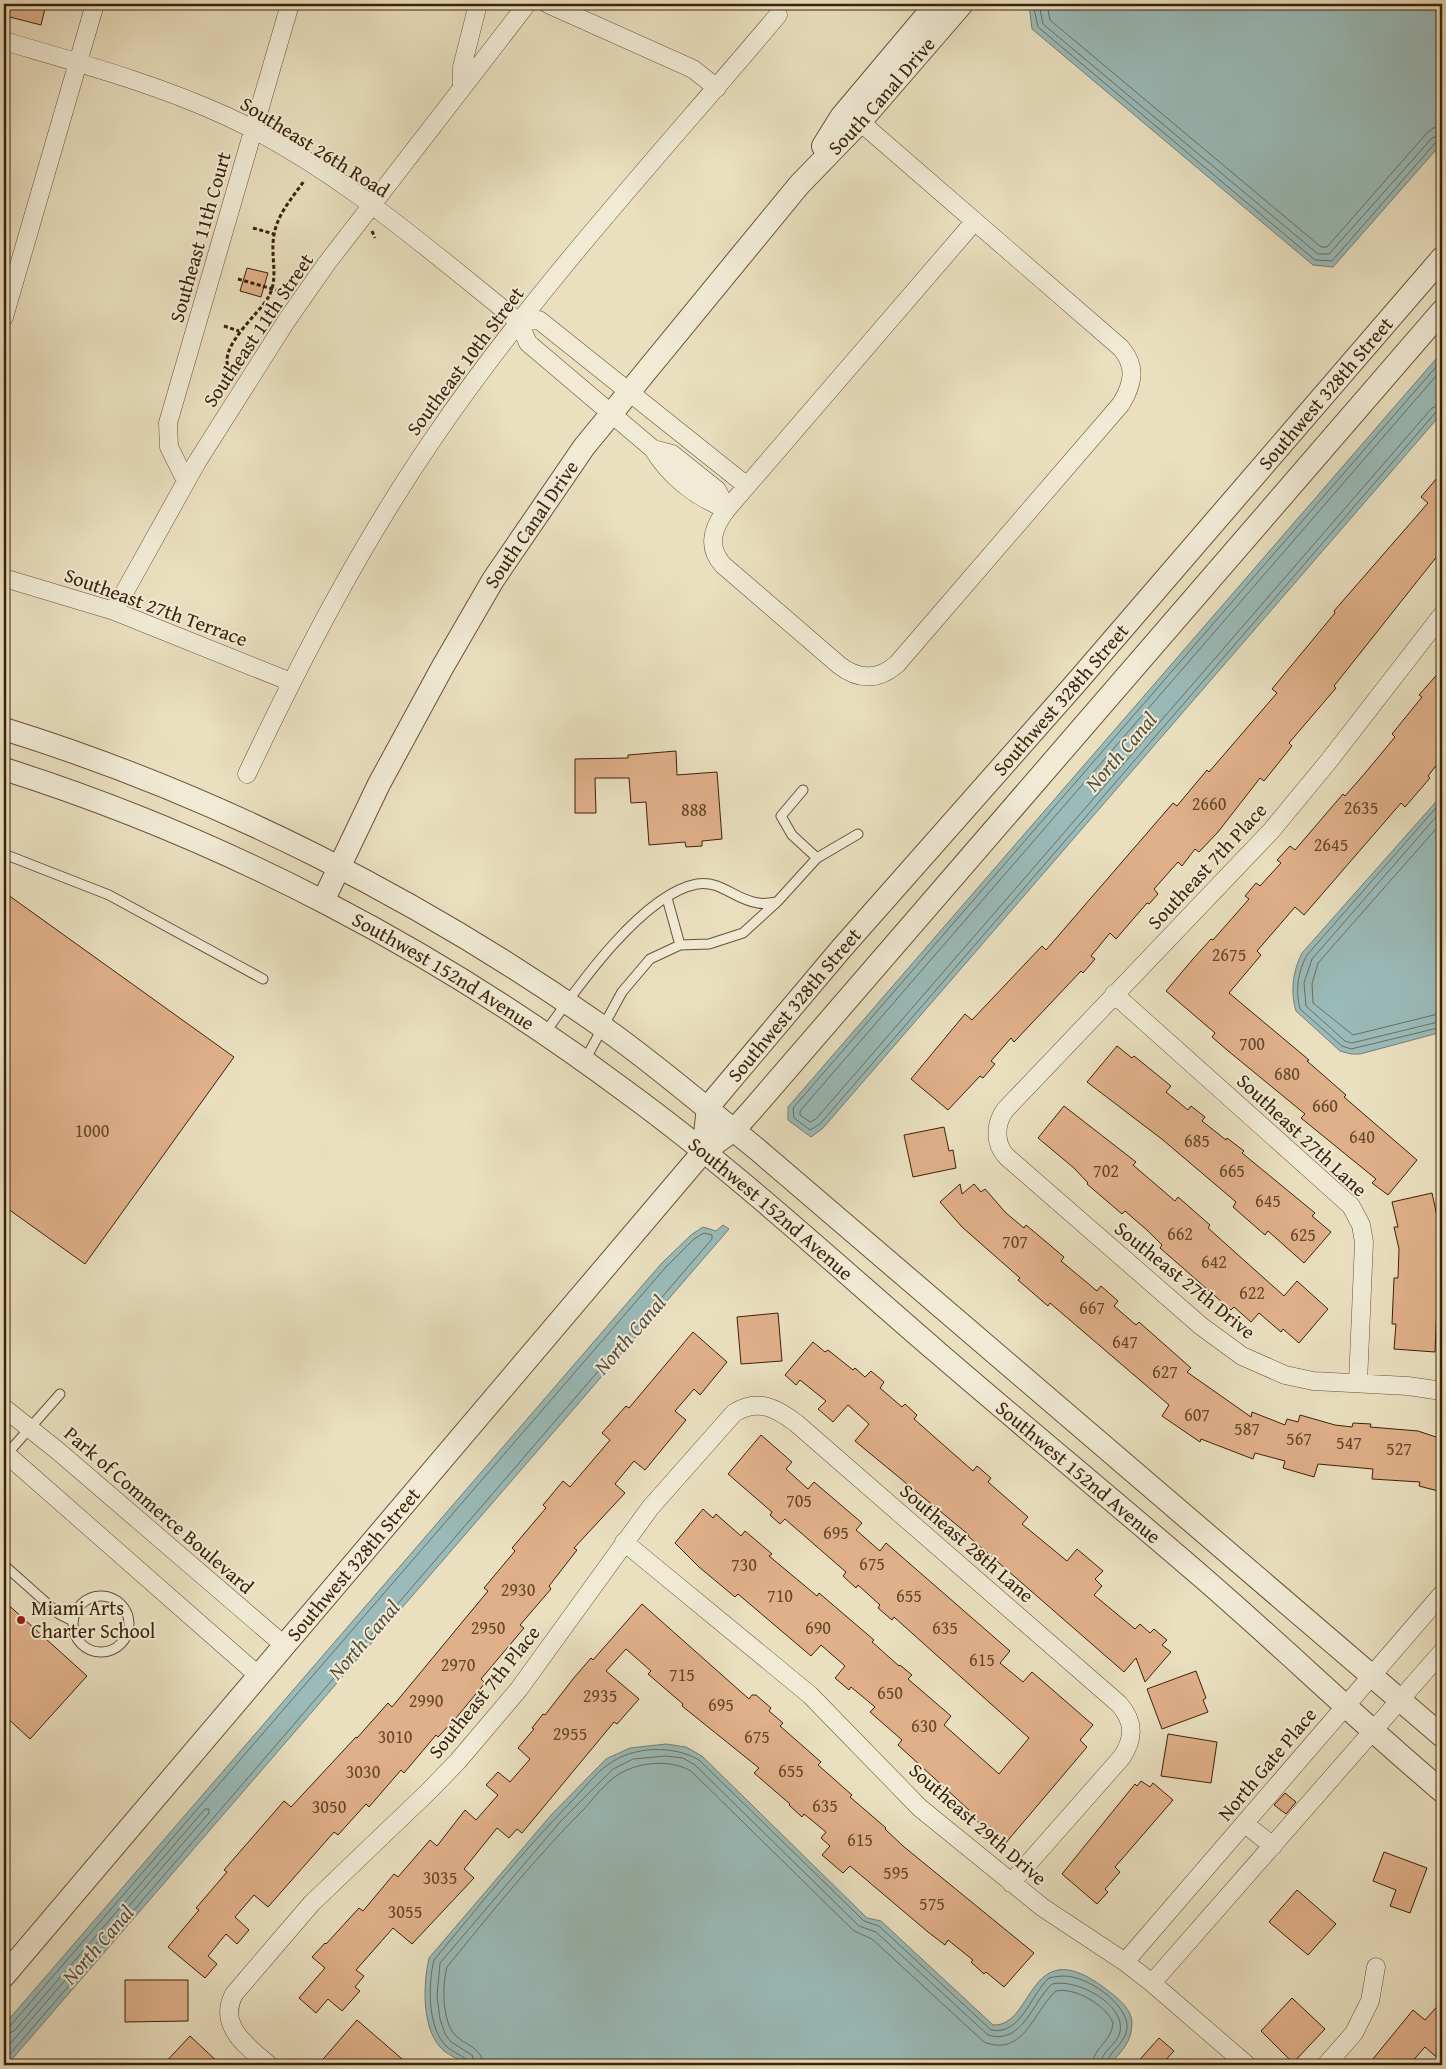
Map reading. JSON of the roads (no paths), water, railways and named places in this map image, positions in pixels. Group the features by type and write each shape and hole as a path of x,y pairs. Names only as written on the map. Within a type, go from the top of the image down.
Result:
{"street":[{"path":"4,317 95,4"},
{"name":"Southeast 11th Court","path":"186,481 169,447 168,423 290,4"},
{"path":"462,88 462,67 478,4"},
{"name":"Southeast 11th Street","path":"114,612 186,481 287,320 372,205 527,4"},
{"path":"548,4 693,69 717,88"},
{"name":"South Canal Drive","path":"323,901 414,718 493,580 568,470 610,413 854,116 936,4"},
{"name":"South Canal Drive","path":"854,116 962,4"},
{"name":"Southeast 10th Street","path":"247,774 292,682 346,581 400,489 433,438 520,322 778,15"},
{"name":"Southeast 26th Road","path":"4,41 78,62 157,88 252,130 317,168 372,205 520,322 528,343 653,449 663,466 707,502 727,509"},
{"path":"854,116 1120,348 1131,363 1132,380 1121,404 897,664 883,674 864,677 847,671 723,565 716,554 712,540 718,521 727,509 974,222"},
{"name":"Southwest 328th Street","path":"708,1108 847,943 1086,671 1442,258"},
{"name":"Southwest 328th Street","path":"4,1976 703,1152 734,1130 1442,312"},
{"path":"520,322 539,320 747,486"},
{"path":"552,363 568,343"},
{"name":"Southeast 27th Terrace","path":"4,578 114,612 175,634 292,682"},
{"name":"Southeast 7th Place","path":"997,1137 1000,1120 1005,1110 1271,831 1328,762 1442,615"},
{"name":"Southwest 152nd Avenue","path":"4,729 176,792 237,818 338,868 443,925 604,1028 708,1108 1442,1736"},
{"name":"Southwest 152nd Avenue","path":"4,769 96,801 160,826 323,901 441,968 585,1061 703,1152 1198,1574 1373,1732 1442,1791"},
{"name":"Southeast 27th Lane","path":"1114,994 1351,1206 1361,1225 1364,1242 1358,1383"},
{"path":"703,1152 708,1108"},
{"name":"Southeast 27th Drive","path":"997,1137 1000,1147 1007,1157 1228,1347 1257,1364 1285,1375 1313,1382 1408,1386 1442,1391"},
{"name":"Southeast 7th Place","path":"269,2065 236,2034 228,2012 234,1994 287,1930 355,1861 428,1792 519,1689 650,1508 734,1413 751,1405 770,1406"},
{"name":"Southeast 28th Lane","path":"770,1406 796,1423 1119,1704 1130,1719 1130,1741 1122,1757 1011,1883"},
{"name":"Park of Commerce Boulevard","path":"4,1408 285,1646"},
{"path":"5,1454 259,1676"},
{"name":"Southeast 29th Drive","path":"624,1542 810,1695 920,1808 1042,1907 1125,1962 1152,1983 1247,2065"},
{"name":"North Gate Place","path":"1125,1962 1246,1824 1344,1706 1442,1594"},
{"path":"1152,1983 1402,1700 1442,1652"},
{"path":"1246,1824 1273,1846"},
{"path":"1326,2065 1354,2033 1370,2001 1376,1967"}],"lane":[{"path":"803,790 781,816 792,835 817,858"},
{"path":"585,1061 622,992 650,959 680,945 709,944 743,933 777,902 817,858 858,834"},
{"path":"4,854 109,895 263,979"},
{"path":"544,1033 566,1002 624,931 667,898 697,884 717,884 741,898 758,904 777,902"},
{"path":"667,898 680,945"},
{"path":"5,1454 60,1394"},
{"path":"4,1565 59,1614 73,1621"},
{"path":"104,1596 119,1602 125,1609 129,1626 122,1642 115,1648 98,1651 82,1645 77,1638 73,1621 75,1613 87,1600 104,1596"}],"water":[{"path":"1029,4 1442,4 1442,143 1333,267 1313,265 1032,29"},
{"name":"North Canal","path":"1442,352 1442,413 823,1128 811,1137 788,1120 788,1107"},
{"path":"1442,795 1442,1032 1360,1054 1340,1051 1296,1011 1293,989 1299,960 1302,953"},
{"name":"North Canal","path":"723,1225 729,1229 7,2065 4,2065 4,2025 661,1264 691,1235 703,1227 716,1231"},
{"path":"666,1744 686,1747 702,1756 867,1918 881,1921 993,2025 1007,2021 1018,2011 1037,1984 1048,1974 1063,1970 1084,1975 1111,1993 1125,2006 1130,2014 1132,2030 1125,2046 1109,2065 467,2065 444,2051 431,2032 428,2020 425,1994 429,1958 552,1814 606,1759 630,1748"}],"place":[{"name":"Miami Arts Charter School","path":"21,1620"}]}
